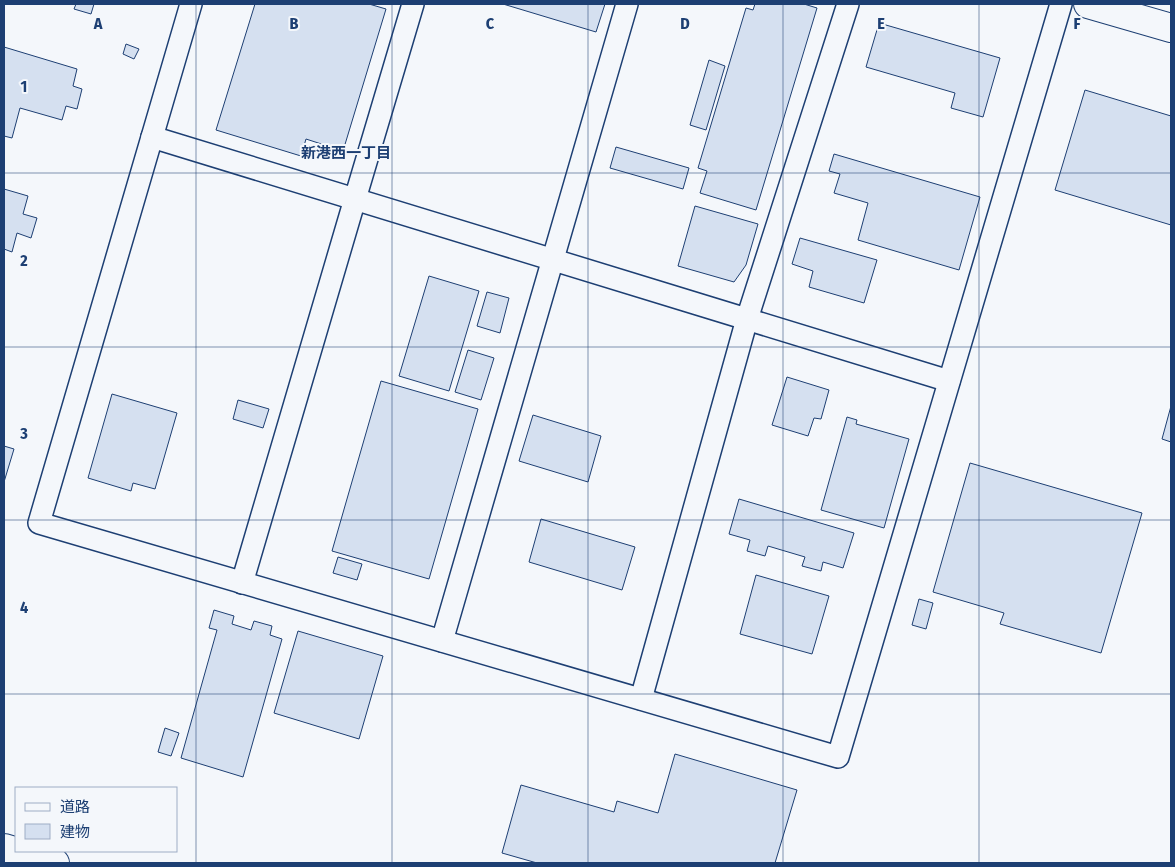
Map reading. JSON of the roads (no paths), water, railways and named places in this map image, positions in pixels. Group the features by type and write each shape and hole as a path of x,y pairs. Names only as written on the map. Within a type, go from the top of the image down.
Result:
{"main road":[{"path":"1088,4 1171,28"},
{"path":"18,852 56,863"}],"street":[{"path":"191,4 39,523 838,756 1061,4"},
{"path":"242,583 413,4"},
{"path":"442,641 628,4"},
{"path":"640,699 747,319 848,4"},
{"path":"152,137 949,380"}],"district":[{"name":"新港西一丁目","path":"346,153"}]}
